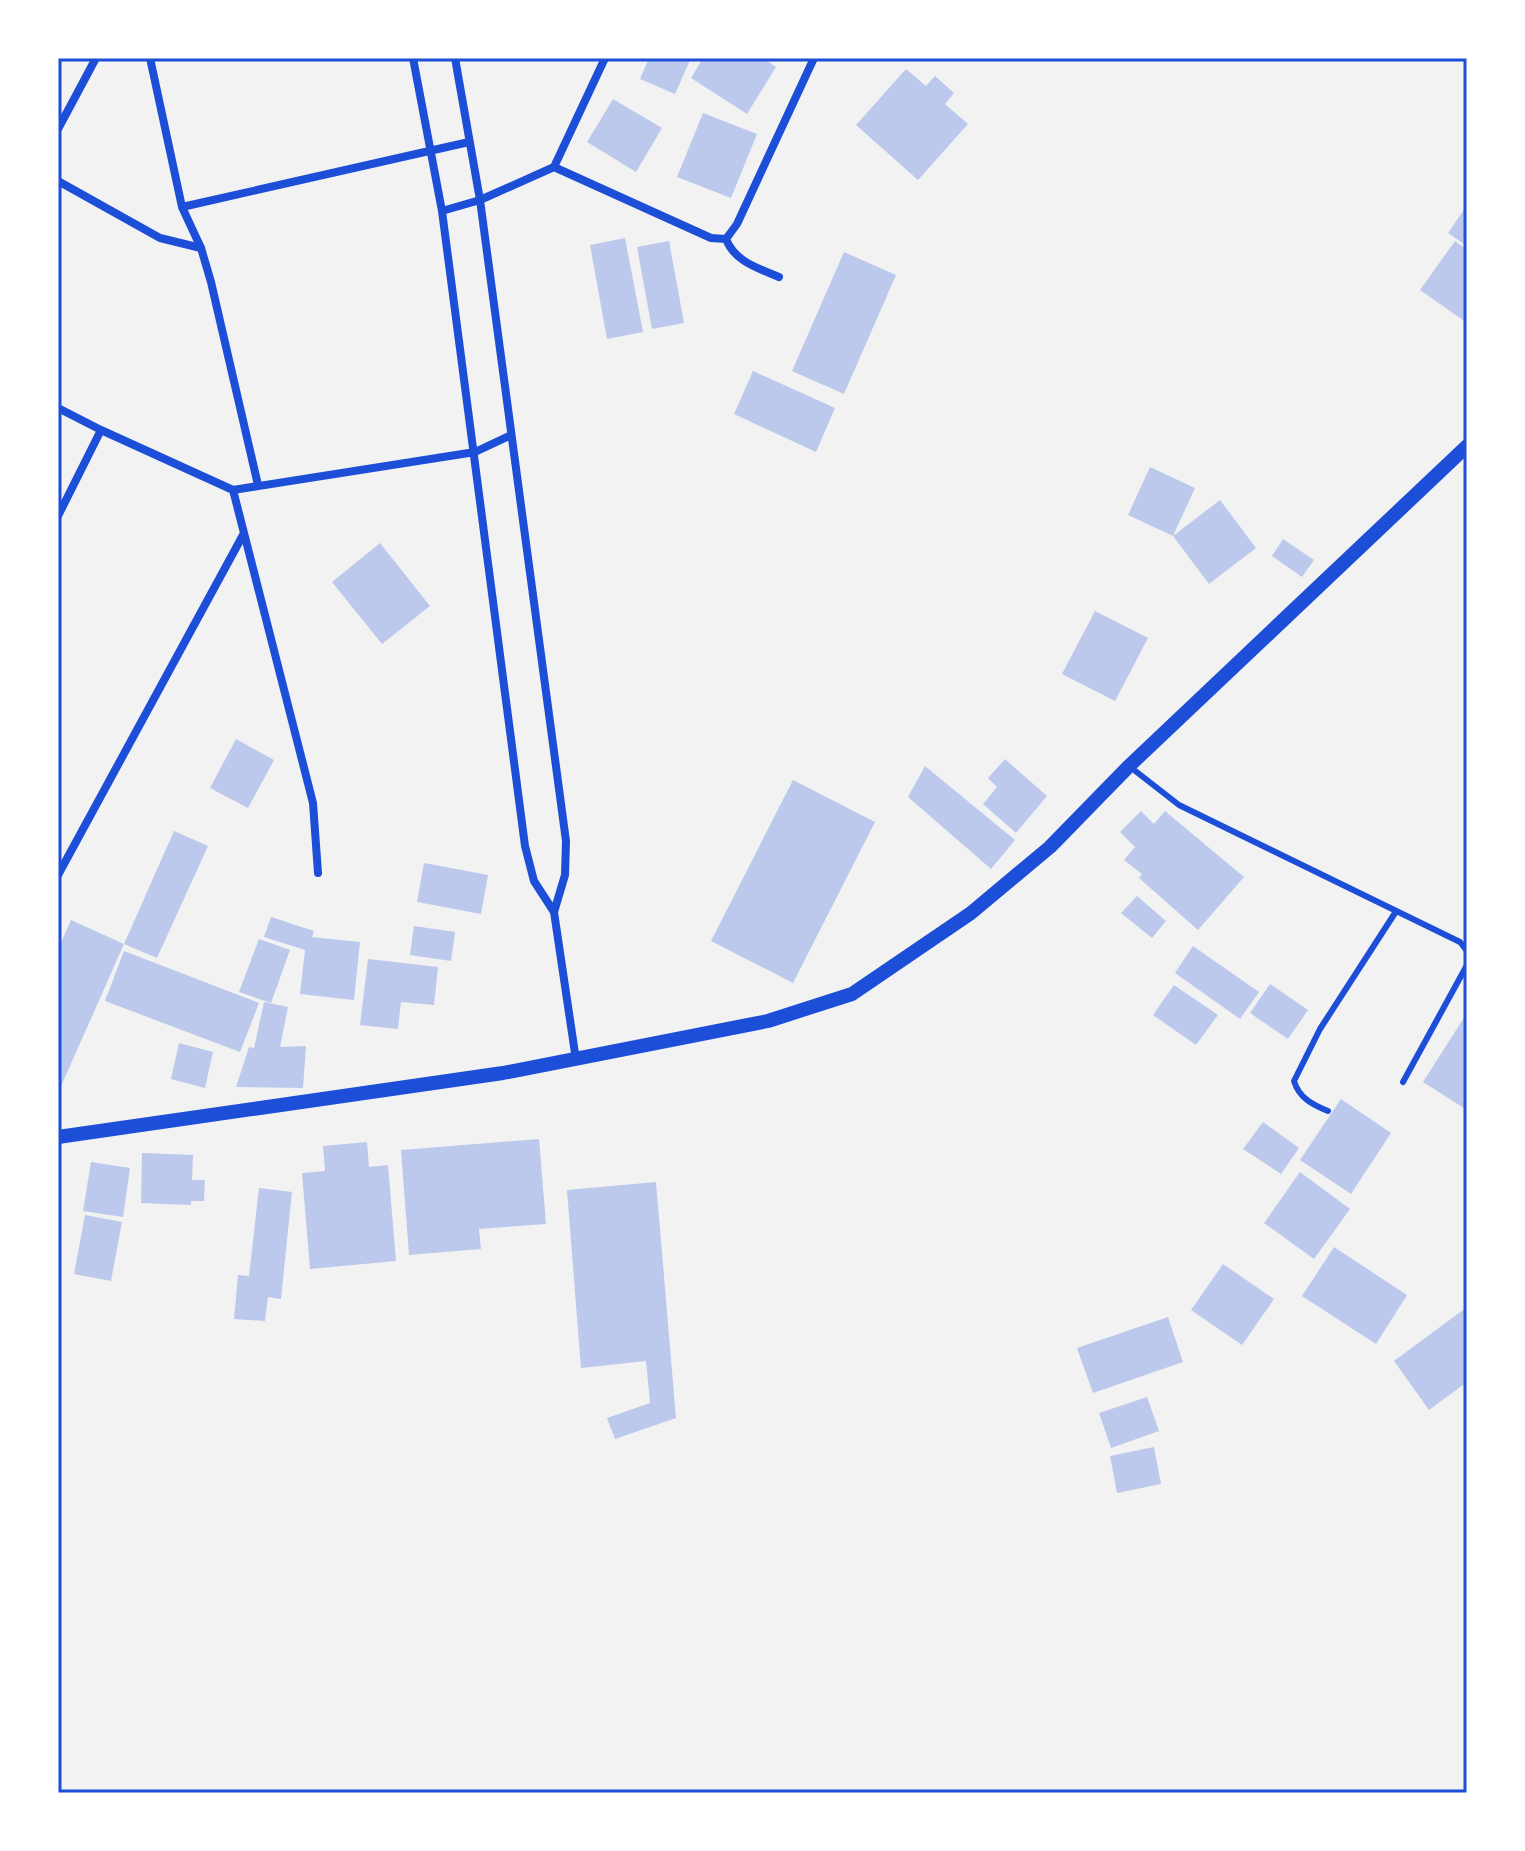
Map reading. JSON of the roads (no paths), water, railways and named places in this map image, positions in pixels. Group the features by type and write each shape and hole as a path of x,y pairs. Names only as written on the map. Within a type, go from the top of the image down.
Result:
{"street":[{"path":"58,129 96,58"},
{"path":"150,58 182,207 201,248 258,485"},
{"path":"413,58 442,211 525,846 534,881 554,912 576,1060"},
{"path":"455,58 480,200 566,841 565,875 554,912"},
{"path":"442,211 480,200 554,167 605,58"},
{"path":"726,239 737,224 814,58"},
{"path":"182,207 469,142"},
{"path":"554,167 711,238 726,239"},
{"path":"58,181 160,238 201,248"},
{"path":"726,239 729,248 741,260 779,277"},
{"path":"58,408 233,490 475,452 511,435"},
{"path":"58,516 101,430"},
{"path":"58,1137 576,1060 768,1021 852,994 971,913 1050,847 1129,766 1467,446"},
{"path":"233,490 313,803 318,873"},
{"path":"58,875 243,534"}],"lane":[{"path":"1129,766 1179,805 1395,913 1460,942 1467,951"},
{"path":"1328,1111 1315,1106 1297,1092 1294,1081 1320,1029 1395,913"},
{"path":"1403,1082 1467,965"}]}
